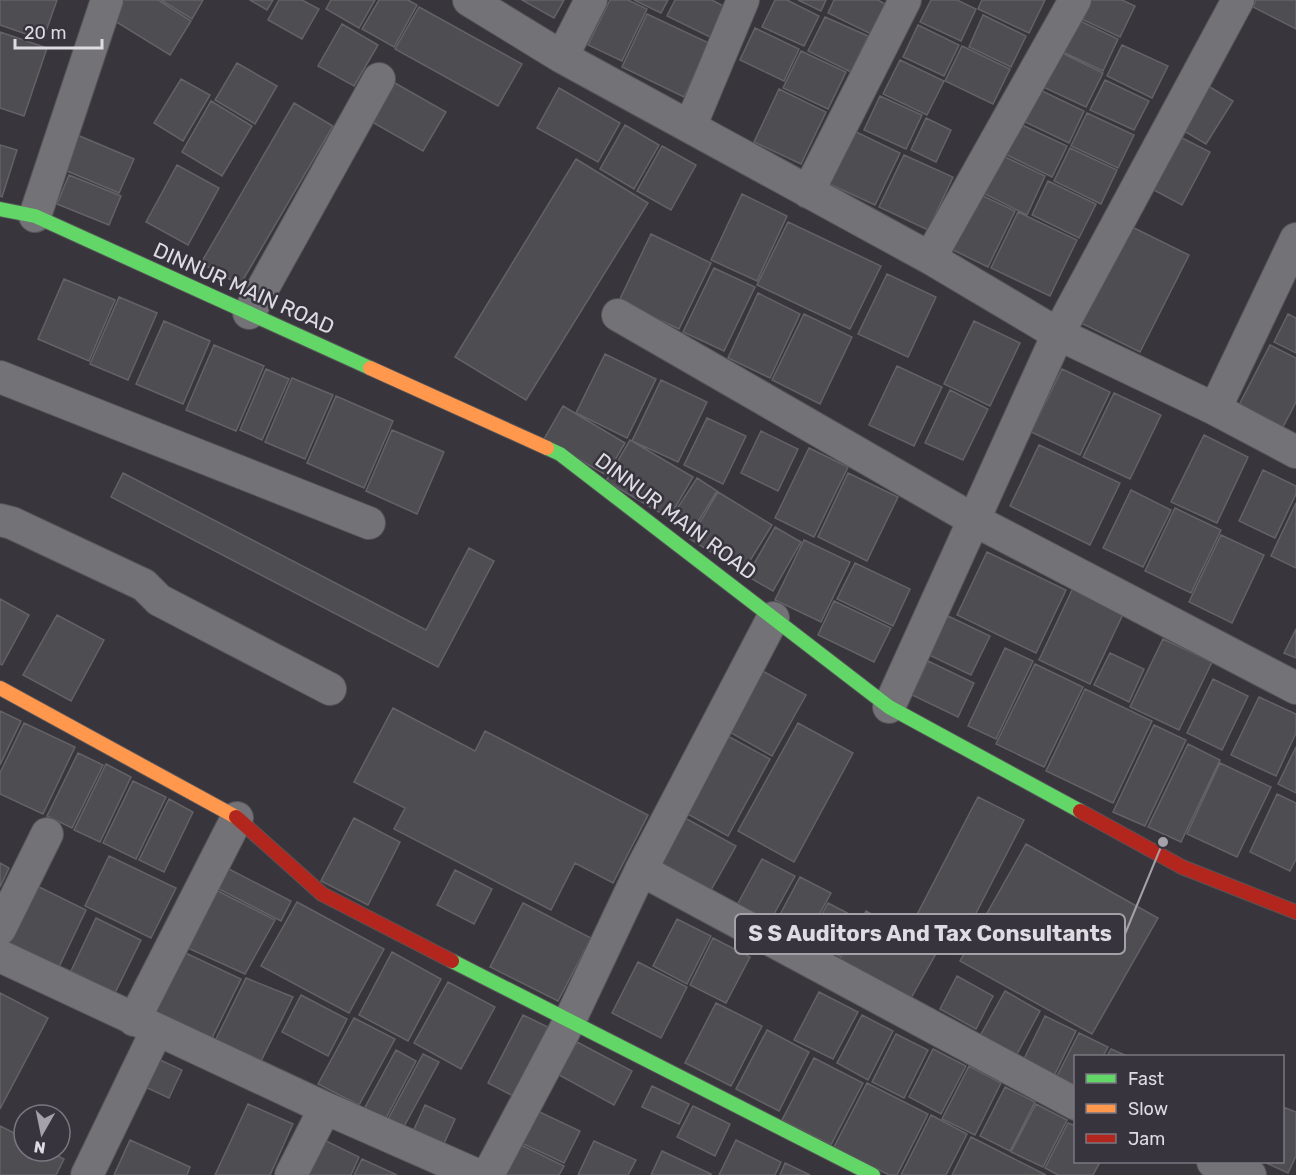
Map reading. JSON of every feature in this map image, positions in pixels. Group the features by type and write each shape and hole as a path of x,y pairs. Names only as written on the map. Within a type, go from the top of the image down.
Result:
{"street":[{"path":"35,216 107,0"},
{"path":"469,0 562,57 930,258 1058,334 1215,409 1296,452"},
{"path":"562,57 591,0"},
{"path":"690,128 743,0"},
{"path":"808,192 905,0"},
{"path":"930,258 1075,0"},
{"path":"889,707 1058,334 1238,0"},
{"path":"249,313 379,79"},
{"name":"DINNUR MAIN ROAD","path":"0,209 35,216 560,454 889,707 1182,867 1294,907"},
{"path":"1215,409 1296,239"},
{"path":"618,315 974,520 1296,688"},
{"path":"0,377 369,523"},
{"path":"0,520 12,523 144,585 159,600 330,688"},
{"path":"488,1175 569,1022 641,870 773,618"},
{"path":"0,688 237,818 322,894 569,1022 873,1175"},
{"path":"87,1175 146,1025 237,818"},
{"path":"0,929 47,834"},
{"path":"641,870 1074,1103"},
{"path":"0,956 325,1108 477,1175"},
{"path":"291,1175 325,1108"}],"building":[{"path":"0,0 57,0 43,40 0,25"},
{"path":"122,0 158,0 191,21 170,55 110,18"},
{"path":"161,0 203,0 192,19"},
{"path":"250,0 273,0 267,10"},
{"path":"279,0 302,0 319,9 302,39 268,20"},
{"path":"331,0 375,0 359,28 326,9"},
{"path":"379,0 408,0 417,5 394,47 362,29"},
{"path":"522,0 564,0 554,18"},
{"path":"610,0 628,0 647,9 622,61 588,45"},
{"path":"634,0 668,0 661,13"},
{"path":"675,0 712,0 729,9 714,39 667,16"},
{"path":"775,0 787,0 819,16 804,46 762,27"},
{"path":"798,0 826,0 821,11"},
{"path":"834,0 878,0 885,4 871,34 828,13"},
{"path":"931,0 957,0 976,9 961,41 920,22"},
{"path":"982,0 1045,0 1029,33 978,9"},
{"path":"1083,0 1122,0 1135,6 1120,37 1075,16"},
{"path":"1256,0 1296,0 1296,29 1253,7"},
{"path":"419,7 522,64 498,106 395,49"},
{"path":"647,14 709,43 684,97 622,67"},
{"path":"983,15 1026,36 1011,67 969,47"},
{"path":"825,17 868,36 851,72 808,51"},
{"path":"1076,19 1118,39 1103,71 1061,51"},
{"path":"342,24 378,45 354,86 318,66"},
{"path":"918,25 959,45 944,76 903,57"},
{"path":"755,28 799,49 784,81 740,60"},
{"path":"0,32 47,48 24,116 0,108"},
{"path":"1122,45 1168,66 1152,98 1107,76"},
{"path":"962,46 1010,69 993,104 945,81"},
{"path":"801,51 846,72 828,109 783,88"},
{"path":"1060,52 1103,73 1086,107 1043,87"},
{"path":"900,60 944,81 927,115 883,94"},
{"path":"237,63 277,86 255,124 215,100"},
{"path":"181,79 210,95 183,141 154,123"},
{"path":"388,79 446,112 423,151 365,118"},
{"path":"1105,80 1149,101 1134,130 1090,110"},
{"path":"1205,84 1233,101 1206,144 1179,128"},
{"path":"559,88 620,123 598,162 537,128"},
{"path":"779,89 826,112 801,164 754,142"},
{"path":"1038,89 1084,111 1069,143 1023,121"},
{"path":"880,96 922,115 906,149 864,130"},
{"path":"211,101 252,126 222,176 182,152"},
{"path":"294,103 333,126 240,285 201,263"},
{"path":"1087,113 1134,135 1118,168 1071,146"},
{"path":"926,118 951,130 936,162 911,150"},
{"path":"1020,124 1067,146 1052,177 1005,154"},
{"path":"625,125 659,145 634,189 600,169"},
{"path":"850,129 900,153 875,205 825,182"},
{"path":"75,134 134,159 119,193 60,168"},
{"path":"1176,135 1210,152 1182,205 1148,187"},
{"path":"0,145 17,150 2,197 0,196"},
{"path":"662,146 696,165 671,210 637,191"},
{"path":"1070,148 1117,170 1101,204 1054,181"},
{"path":"904,155 953,177 928,230 879,207"},
{"path":"1001,155 1045,176 1027,215 983,193"},
{"path":"576,159 648,203 526,400 455,357"},
{"path":"177,165 219,188 188,245 146,222"},
{"path":"69,175 121,196 109,225 57,204"},
{"path":"1048,181 1096,204 1079,238 1032,215"},
{"path":"742,194 787,216 757,281 711,260"},
{"path":"979,194 1015,211 988,267 953,250"},
{"path":"1018,212 1077,240 1050,296 991,268"},
{"path":"788,222 881,266 850,329 757,285"},
{"path":"1126,224 1189,255 1140,352 1077,321"},
{"path":"651,234 711,263 679,329 619,301"},
{"path":"714,268 755,287 724,351 683,332"},
{"path":"887,274 936,297 908,357 858,334"},
{"path":"64,279 115,300 89,361 38,339"},
{"path":"758,293 800,314 770,378 728,358"},
{"path":"119,297 157,313 128,380 90,364"},
{"path":"804,314 852,337 820,404 772,380"},
{"path":"1288,314 1296,318 1296,353 1274,342"},
{"path":"164,321 210,341 183,404 136,384"},
{"path":"974,321 1020,343 990,406 944,384"},
{"path":"214,345 264,366 236,431 186,410"},
{"path":"1270,345 1296,358 1296,402 1283,427 1239,405"},
{"path":"605,354 656,379 627,438 576,413"},
{"path":"897,366 942,387 914,446 869,425"},
{"path":"266,369 289,379 262,440 240,430"},
{"path":"1062,369 1110,392 1080,455 1031,432"},
{"path":"292,378 333,395 305,459 265,442"},
{"path":"661,380 707,402 678,462 632,441"},
{"path":"950,390 988,409 963,460 925,443"},
{"path":"1114,393 1161,415 1130,479 1083,457"},
{"path":"336,396 393,421 364,488 307,463"},
{"path":"563,406 625,443 606,475 544,439"},
{"path":"707,418 746,436 723,484 684,465"},
{"path":"392,430 444,452 417,514 366,491"},
{"path":"761,431 798,449 778,491 741,473"},
{"path":"1204,435 1248,457 1217,523 1171,502"},
{"path":"630,440 693,477 669,518 606,481"},
{"path":"1039,445 1120,483 1090,545 1010,506"},
{"path":"809,448 848,467 814,537 775,518"},
{"path":"1263,470 1296,486 1296,494 1275,538 1239,521"},
{"path":"123,473 426,630 469,548 494,561 438,667 111,497"},
{"path":"848,473 898,497 867,561 818,537"},
{"path":"697,478 717,491 694,528 673,515"},
{"path":"1131,490 1171,510 1143,567 1103,548"},
{"path":"718,492 772,525 743,572 690,539"},
{"path":"1296,503 1296,568 1271,556"},
{"path":"1175,508 1221,530 1191,593 1145,571"},
{"path":"775,527 801,542 773,591 747,576"},
{"path":"1221,535 1264,555 1232,623 1189,602"},
{"path":"804,540 850,562 821,622 775,600"},
{"path":"987,552 1066,590 1036,653 957,615"},
{"path":"855,563 910,589 893,626 837,599"},
{"path":"1073,588 1124,612 1090,684 1039,660"},
{"path":"0,599 29,615 2,665 0,664"},
{"path":"834,601 891,628 874,662 818,635"},
{"path":"57,615 104,640 71,701 23,675"},
{"path":"948,616 990,636 971,675 929,655"},
{"path":"1296,629 1296,658 1284,653"},
{"path":"1163,639 1212,662 1179,730 1130,707"},
{"path":"1005,648 1033,661 996,739 968,726"},
{"path":"1110,653 1144,669 1129,702 1094,685"},
{"path":"928,661 974,683 958,717 912,695"},
{"path":"1035,664 1083,687 1044,767 996,744"},
{"path":"759,669 806,695 772,756 726,730"},
{"path":"1213,679 1248,696 1222,750 1187,733"},
{"path":"1085,689 1152,721 1113,803 1046,771"},
{"path":"1259,697 1296,714 1296,733 1276,776 1231,755"},
{"path":"393,708 475,751 485,731 648,815 613,883 575,863 551,910 394,829 405,808 354,782"},
{"path":"0,711 21,721 0,765"},
{"path":"24,723 75,747 43,814 0,794 0,773"},
{"path":"798,723 853,753 794,862 738,831"},
{"path":"1154,725 1186,740 1145,826 1113,812"},
{"path":"724,734 770,759 728,836 682,811"},
{"path":"1188,744 1220,760 1181,842 1148,827"},
{"path":"1296,747 1296,793 1278,784"},
{"path":"78,753 103,765 72,828 47,816"},
{"path":"1220,763 1271,787 1237,857 1187,834"},
{"path":"106,764 131,777 100,842 74,830"},
{"path":"133,781 166,797 136,859 103,843"},
{"path":"1277,794 1296,803 1296,859 1290,871 1250,852"},
{"path":"978,797 1024,820 955,954 909,930"},
{"path":"169,799 193,812 164,872 139,860"},
{"path":"354,818 400,842 368,905 321,881"},
{"path":"685,818 736,846 711,890 661,863"},
{"path":"1026,844 1158,918 1092,1034 960,961"},
{"path":"109,856 176,888 151,938 85,906"},
{"path":"762,859 795,876 769,923 737,905"},
{"path":"0,863 9,868 0,887"},
{"path":"225,867 291,901 281,921 215,887"},
{"path":"455,870 492,889 474,924 437,905"},
{"path":"800,877 831,893 805,940 775,924"},
{"path":"27,881 86,910 58,969 0,941"},
{"path":"210,887 275,920 245,974 181,945"},
{"path":"297,902 384,949 349,1013 261,966"},
{"path":"523,903 591,938 558,1001 490,967"},
{"path":"828,903 859,919 839,956 808,940"},
{"path":"866,911 938,950 910,1000 838,962"},
{"path":"96,918 141,940 115,993 71,971"},
{"path":"677,919 711,936 687,984 653,966"},
{"path":"713,938 750,957 726,1003 690,985"},
{"path":"175,948 241,979 211,1040 146,1008"},
{"path":"392,952 441,979 408,1041 359,1015"},
{"path":"638,962 687,987 661,1038 612,1013"},
{"path":"957,976 993,996 976,1029 940,1009"},
{"path":"246,978 293,997 260,1063 215,1041"},
{"path":"448,982 495,1007 461,1069 414,1043"},
{"path":"1005,991 1040,1011 1016,1056 980,1036"},
{"path":"819,992 858,1012 833,1059 794,1040"},
{"path":"0,993 48,1018 0,1109"},
{"path":"301,995 347,1019 328,1056 282,1032"},
{"path":"716,1003 762,1026 731,1086 685,1063"},
{"path":"523,1015 548,1027 513,1096 488,1083"},
{"path":"862,1015 893,1031 868,1080 837,1063"},
{"path":"1045,1016 1076,1031 1054,1076 1023,1061"},
{"path":"354,1018 395,1039 359,1105 318,1084"},
{"path":"767,1030 809,1052 779,1111 736,1089"},
{"path":"1079,1033 1108,1047 1104,1055 1074,1055 1074,1091 1054,1082"},
{"path":"896,1034 928,1050 904,1098 872,1082"},
{"path":"577,1042 632,1071 614,1105 559,1075"},
{"path":"933,1049 966,1066 941,1114 909,1097"},
{"path":"1111,1049 1125,1055 1108,1055"},
{"path":"396,1050 416,1061 384,1122 363,1111"},
{"path":"423,1054 439,1062 401,1132 386,1123"},
{"path":"814,1058 863,1083 831,1145 782,1120"},
{"path":"158,1059 182,1070 169,1098 145,1087"},
{"path":"969,1066 1001,1083 975,1135 942,1119"},
{"path":"867,1083 928,1114 897,1175 889,1175 834,1147"},
{"path":"652,1086 689,1104 679,1124 642,1107"},
{"path":"1005,1087 1035,1102 1010,1151 980,1136"},
{"path":"248,1104 293,1124 270,1175 215,1175"},
{"path":"1036,1104 1067,1120 1043,1167 1011,1152"},
{"path":"425,1105 455,1119 441,1150 411,1136"},
{"path":"693,1106 730,1124 715,1156 677,1137"},
{"path":"529,1107 580,1131 564,1163 513,1139"},
{"path":"1284,1107 1296,1112 1296,1156 1288,1173 1266,1163 1284,1163"},
{"path":"931,1115 967,1134 946,1175 901,1175"},
{"path":"1068,1123 1074,1125 1074,1163 1099,1163 1093,1175 1058,1175 1045,1168"},
{"path":"0,1126 12,1132 12,1163 62,1163 56,1175 0,1175"},
{"path":"971,1137 1046,1175 952,1175"},
{"path":"322,1139 359,1157 351,1175 305,1175"},
{"path":"130,1140 190,1167 187,1175 114,1175"},
{"path":"736,1140 781,1162 775,1175 719,1175"},
{"path":"594,1141 636,1160 628,1175 578,1175"},
{"path":"515,1142 564,1166 559,1175 500,1175"},
{"path":"662,1151 711,1174 711,1175 651,1175"},
{"path":"362,1159 397,1175 354,1175"},
{"path":"785,1163 810,1175 780,1175"}],"traffic: fast":[{"path":"0,209 35,216 370,368"},
{"path":"547,448 560,454 889,707 1080,811"},
{"path":"452,961 873,1175"}],"traffic: slow":[{"path":"370,368 547,448"},
{"path":"0,688 236,817"}],"traffic: jam":[{"path":"1080,811 1182,867 1296,912"},
{"path":"236,817 322,894 452,961"}],"place":[{"name":"S S Auditors And Tax Consultants","path":"1163,842"}]}
